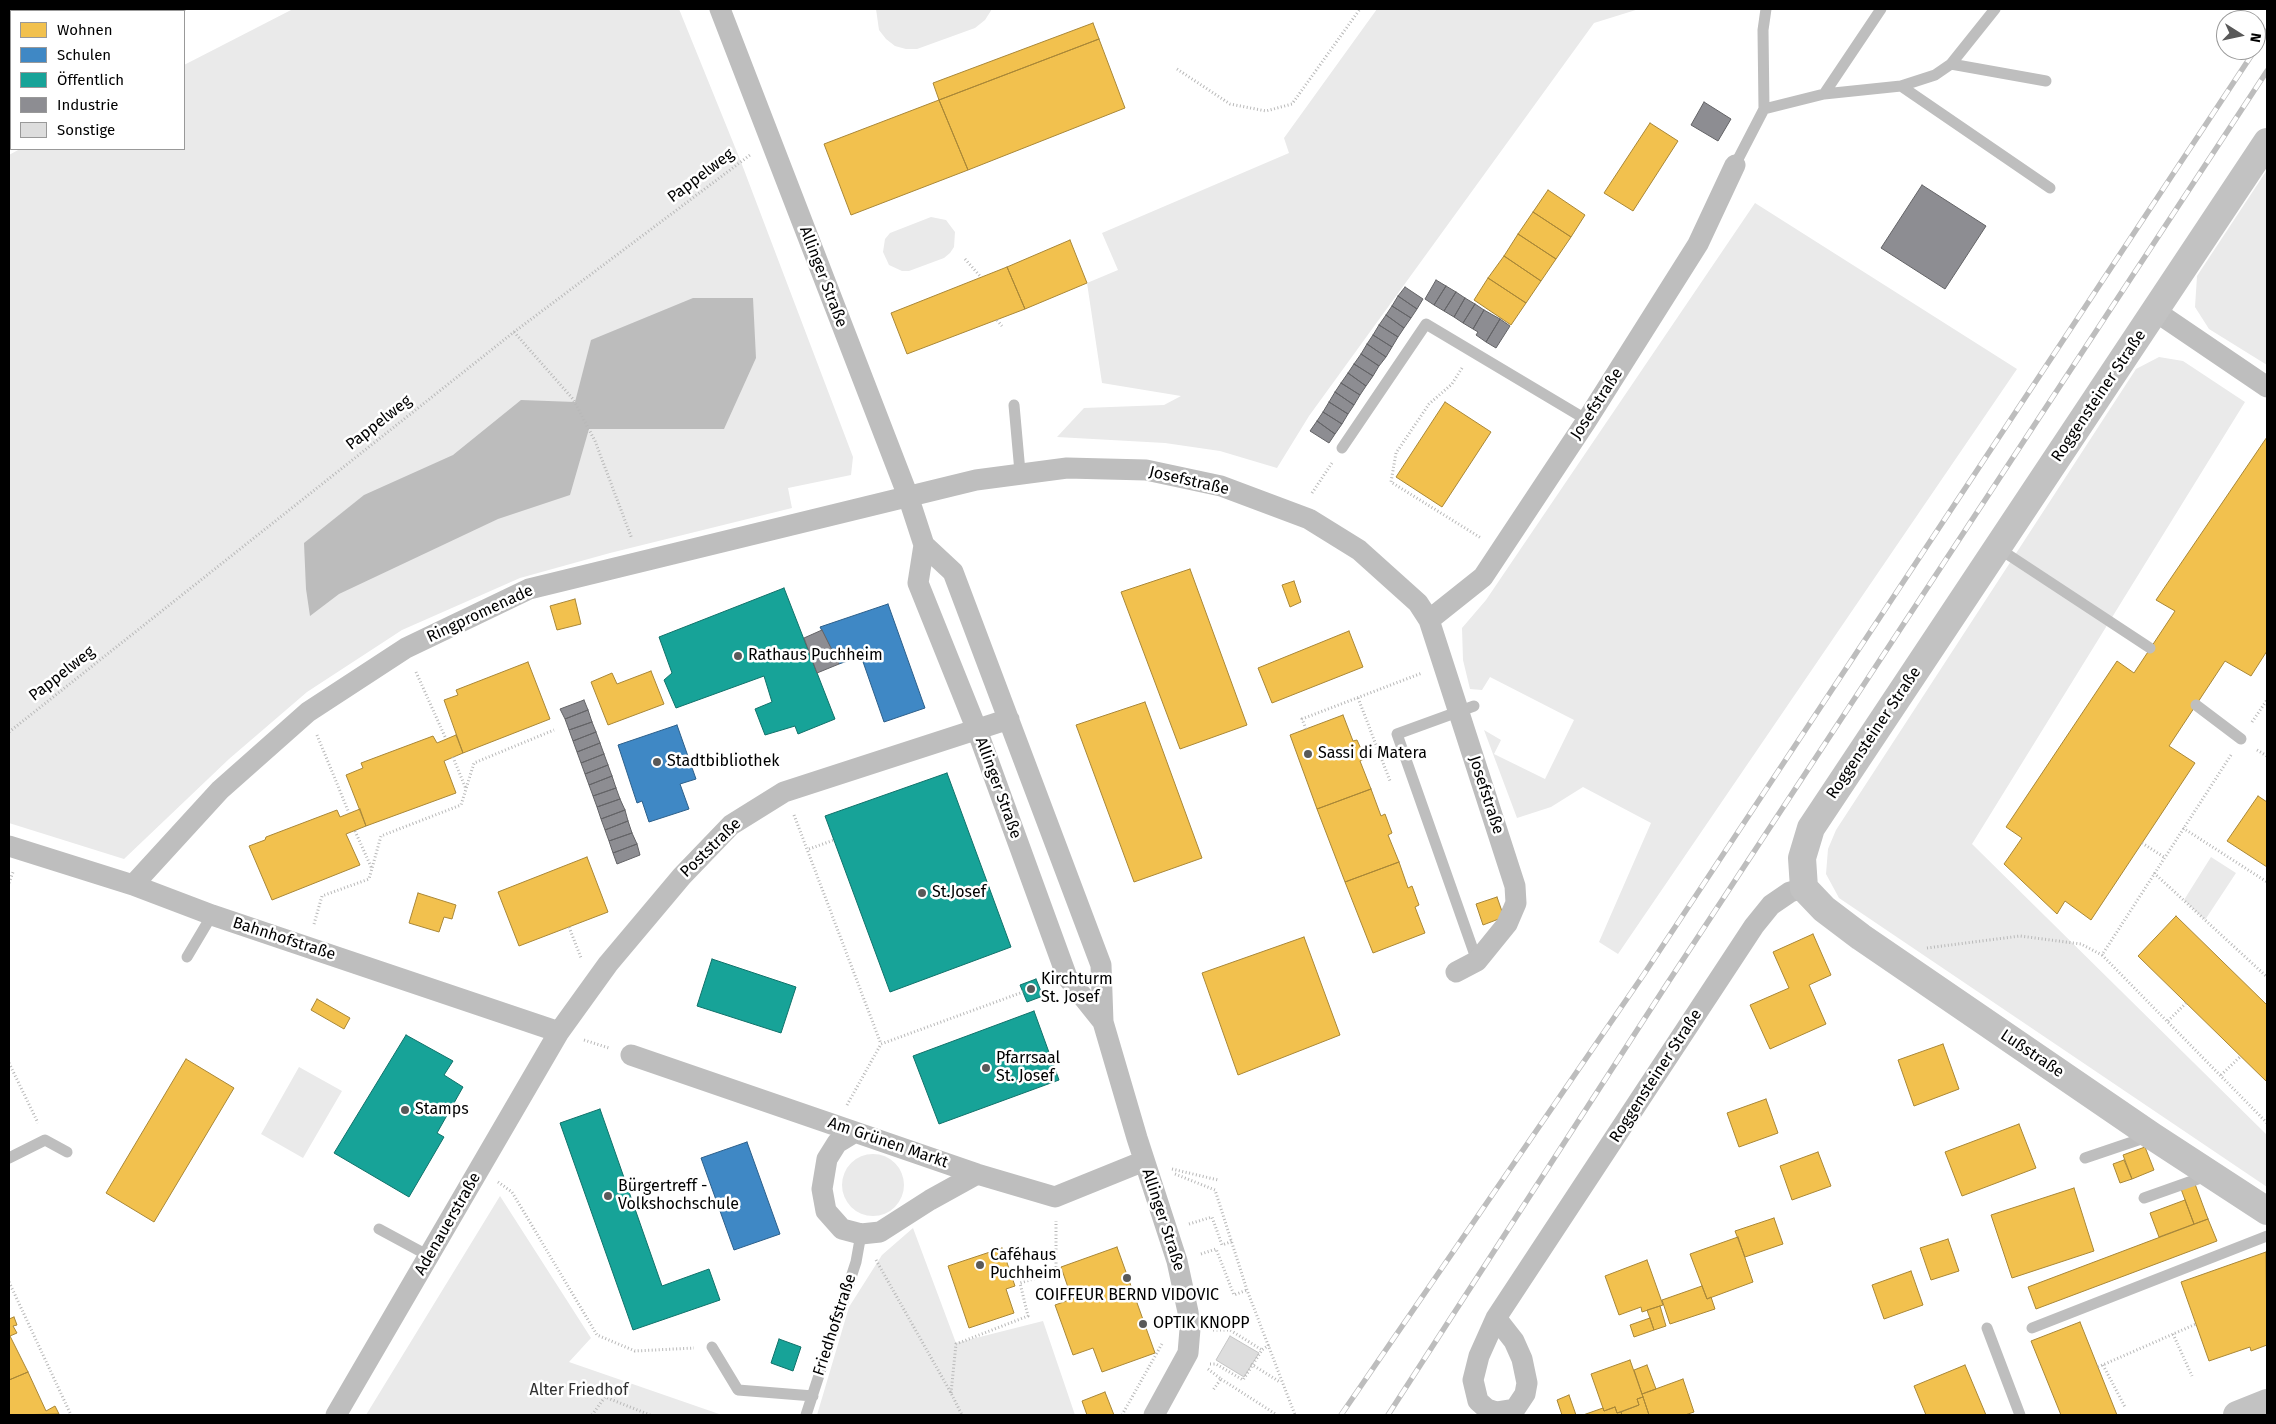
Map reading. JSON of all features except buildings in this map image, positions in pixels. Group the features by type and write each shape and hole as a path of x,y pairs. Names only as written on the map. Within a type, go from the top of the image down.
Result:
{"street":[{"name":"Allinger Straße","path":"720,9 908,496 924,545 918,583 977,730 1067,977 1103,1022"},
{"name":"Roggensteiner Straße","path":"1496,1318 1754,926 1771,904 1790,892 1804,888 1802,858 1811,828 2267,142"},
{"name":"Josefstraße","path":"1429,620 1483,577 1587,420 1698,244 1735,166"},
{"path":"2155,311 2267,387"},
{"name":"Josefstraße","path":"908,496 1020,472 1067,468 1146,470 1221,486 1298,514 1359,550 1418,603 1429,620 1443,665 1466,708 1515,886 1516,903 1506,924 1477,961"},
{"name":"Ringpromenade","path":"133,885 220,790 308,712 406,648 529,589 908,496"},
{"name":"Allinger Straße","path":"924,545 953,572 1101,965 1103,1022 1144,1162 1177,1261 1185,1293 1190,1329 1188,1353 1154,1415"},
{"name":"Poststraße","path":"559,1032 599,974 682,876 731,825 784,792 1009,719"},
{"name":"Bahnhofstraße","path":"9,846 133,885 212,915 559,1032"},
{"name":"Lußstraße","path":"1804,888 1824,909 1895,961 2152,1136 2267,1211"},
{"path":"1456,972 1477,961"},
{"name":"Adenauerstraße","path":"336,1415 559,1032"},
{"name":"Am Grünen Markt","path":"632,1055 977,1174 1055,1197"},
{"path":"846,1129 827,1159 822,1189 826,1211 842,1228 861,1234 880,1232 930,1200 977,1174"},
{"path":"1055,1197 1144,1162"},
{"path":"2237,1415 2267,1403"}],"lane":[{"path":"1735,166 1764,109 1763,30 1766,9"},
{"path":"1824,94 1882,9"},
{"path":"1764,109 1824,94 1901,86 1935,75 1951,64 1995,9"},
{"path":"1951,64 2046,80"},
{"path":"1901,86 2050,188"},
{"path":"1342,448 1426,324 1587,420"},
{"path":"1014,405 1020,472"},
{"path":"1998,548 2150,648"},
{"path":"2196,706 2241,739"},
{"path":"1466,708 1397,734 1477,961"},
{"path":"187,957 212,915"},
{"path":"2085,1158 2152,1136"},
{"path":"9,1158 46,1140 68,1152"},
{"path":"2144,1198 2211,1174"},
{"path":"380,1229 429,1256"},
{"name":"Friedhofstraße","path":"806,1415 856,1262 861,1234"},
{"path":"2032,1328 2267,1236"},
{"path":"1987,1328 2020,1415"},
{"path":"712,1347 738,1390 812,1396"}],"path":[{"path":"1177,69 1230,104 1266,111 1292,104 1360,9"},
{"name":"Pappelweg","path":"9,732 514,332 771,140"},
{"path":"965,260 980,276"},
{"path":"997,320 1002,326"},
{"path":"514,332 573,399 595,441 641,561"},
{"path":"1473,352 1452,384 1429,404 1396,453 1391,482 1500,550"},
{"path":"1298,514 1342,448"},
{"path":"406,648 446,739"},
{"path":"1306,729 1302,719 1443,665"},
{"path":"2102,955 2267,700"},
{"path":"308,712 349,813"},
{"path":"308,947 322,896 369,879 381,836 461,805 474,763 554,730"},
{"path":"453,757 466,789"},
{"path":"784,792 808,849 881,1044"},
{"path":"2183,828 2267,882"},
{"path":"355,831 372,869"},
{"path":"808,849 834,840"},
{"path":"2142,843 2164,857"},
{"path":"2154,873 2267,977"},
{"path":"569,927 580,955"},
{"path":"1895,961 1914,949 2020,936 2081,944 2102,955 2267,1122"},
{"path":"846,1129 845,1108 881,1044 1023,992"},
{"path":"2168,1021 2186,1003"},
{"path":"559,1032 632,1055"},
{"path":"2221,1075 2241,1056"},
{"path":"9,1064 46,1140"},
{"path":"1144,1162 1218,1180"},
{"path":"1144,1162 1215,1190 1248,1290 1295,1415"},
{"path":"479,1169 512,1192 597,1335 636,1351 712,1347"},
{"path":"951,1393 956,1344 1028,1316 1020,1283 1056,1272 1055,1197"},
{"path":"1212,1217 1222,1245 1233,1241"},
{"path":"861,1234 962,1415"},
{"path":"1223,1266 1234,1296 1248,1290"},
{"path":"9,1282 71,1415"},
{"path":"2098,1367 2196,1324"},
{"path":"1230,1330 1262,1350"},
{"path":"2173,1334 2192,1376"},
{"path":"1216,1364 1243,1380 1262,1350 1269,1346"},
{"path":"1252,1365 1281,1382"},
{"path":"2103,1365 2125,1407"},
{"path":"1220,1379 1277,1415"},
{"path":"592,1415 605,1397 650,1415"}],"green space":[{"path":"293,9 679,9 741,162 853,457 851,475 788,488 792,508 610,553 520,578 402,630 307,692 229,759 124,859 9,823 9,155 18,150 185,150 185,64"},
{"path":"876,9 992,9 985,20 975,28 917,49 906,49 895,46 879,30"},
{"path":"1377,9 1639,9 1594,23 1309,416 1277,468 1220,451 1165,443 1057,437 1084,408 1164,405 1181,396 1102,383 1087,283 1118,270 1102,233 1289,153 1284,138"},
{"path":"2267,170 2267,365 2209,329 2195,307 2197,276"},
{"path":"1755,203 2017,369 1618,954 1599,942 1651,823 1583,787 1551,807 1517,818 1484,730 1501,740 1494,754 1545,779 1574,720 1490,677 1482,690 1470,689 1463,660 1462,628 1486,600"},
{"path":"931,217 946,220 955,232 954,247 950,253 944,258 909,271 902,271 889,265 883,252 885,239 890,233"},
{"path":"2159,357 2183,361 2245,402 1972,844 2267,1135 2267,1187 1839,898 1826,874 1828,849 1836,830 2136,369"},
{"path":"2211,857 2236,873 2205,920 2184,900"},
{"path":"299,1067 342,1091 303,1158 261,1134"},
{"path":"873,1154 885,1156 895,1163 902,1173 904,1185 902,1197 895,1207 885,1214 873,1216 861,1214 851,1207 844,1197 842,1185 844,1173 851,1163 861,1156"},
{"name":"Alter Friedhof","path":"500,1196 591,1338 569,1362 722,1415 366,1415"},
{"path":"913,1228 956,1343 1043,1321 1075,1415 817,1415 849,1307 882,1255"}],"shaded area":[{"path":"693,298 753,298 756,358 724,429 589,429 570,495 498,519 339,594 310,616 306,589 304,543 364,495 453,455 521,400 575,402 591,340"}],"railway":[{"path":"1341,1415 1644,974 2248,60"},
{"path":"1388,1415 1665,987 2267,71"}],"place":[{"name":"Rathaus Puchheim","path":"738,656"},
{"name":"Sassi di Matera","path":"1308,754"},
{"name":"Stadtbibliothek","path":"657,762"},
{"name":"St.Josef","path":"922,893"},
{"name":"Kirchturm St. Josef","path":"1031,989"},
{"name":"Pfarrsaal St. Josef","path":"986,1068"},
{"name":"Stamps","path":"405,1110"},
{"name":"Bürgertreff - Volkshochschule","path":"608,1196"},
{"name":"Caféhaus Puchheim","path":"980,1265"},
{"name":"COIFFEUR BERND VIDOVIC","path":"1127,1278"},
{"name":"OPTIK KNOPP","path":"1143,1324"}]}
